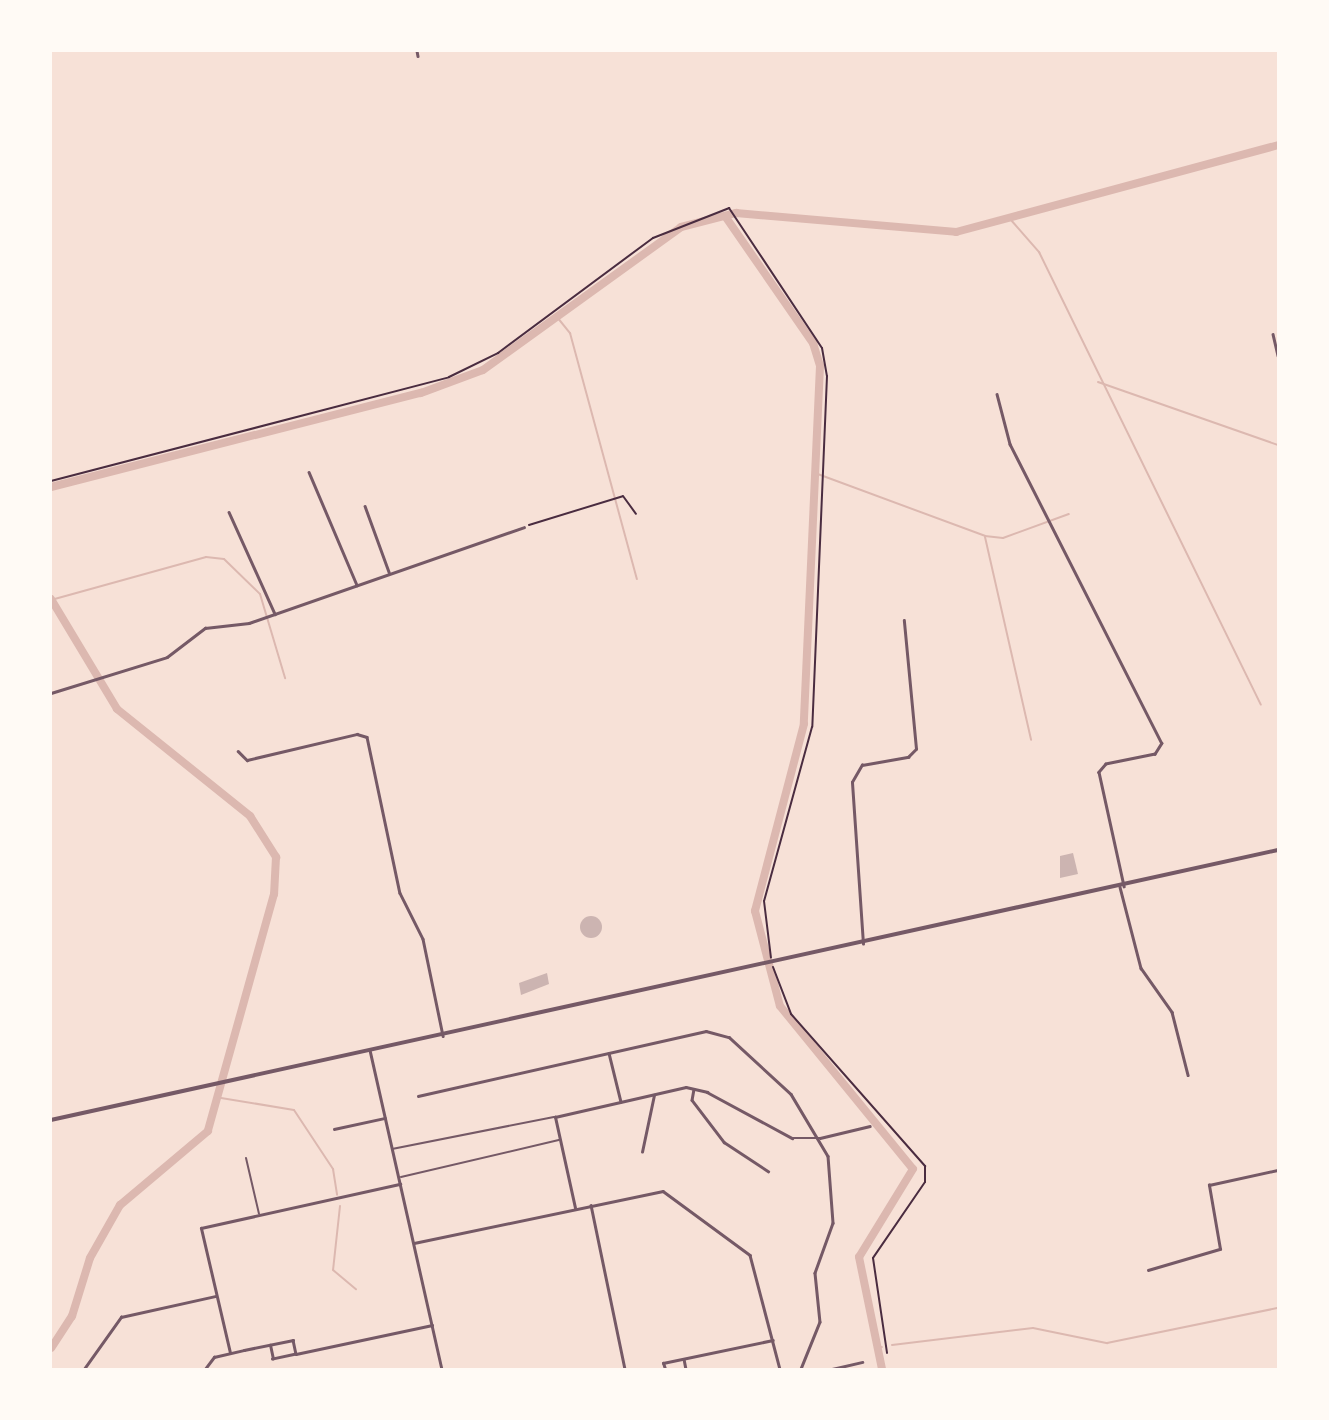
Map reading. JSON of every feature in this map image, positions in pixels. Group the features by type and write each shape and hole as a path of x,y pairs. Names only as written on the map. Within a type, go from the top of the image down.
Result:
{"street":[{"path":"417,51 418,56"},
{"path":"1273,334 1278,355"},
{"path":"997,394 1010,444 1050,517 1163,745 1156,754 1106,764 1099,772 1141,968 1172,1012 1188,1075"},
{"path":"309,472 357,584"},
{"path":"365,506 390,573"},
{"path":"229,512 275,614"},
{"path":"51,693 174,654 205,628 264,618 524,527"},
{"path":"863,944 852,782 862,765 908,757 916,749 904,621"},
{"path":"238,751 247,760 357,734 367,737 400,893 423,939 443,1035"},
{"path":"51,1120 773,964 1278,850"},
{"path":"418,1096 716,1031 778,1080 820,1138 833,1223 815,1273 820,1322 801,1369"},
{"path":"370,1050 442,1369"},
{"path":"609,1053 621,1102"},
{"path":"694,1089 692,1100 724,1142 768,1171"},
{"path":"575,1208 555,1117 694,1089 792,1138 820,1138 870,1126"},
{"path":"642,1152 654,1095"},
{"path":"334,1129 385,1118"},
{"path":"1148,1270 1220,1249 1209,1185 1278,1170"},
{"path":"230,1353 201,1228 400,1184"},
{"path":"414,1243 663,1191 746,1251 754,1262 780,1369"},
{"path":"592,1205 625,1369"},
{"path":"84,1369 121,1317 216,1296"},
{"path":"270,1345 273,1359 432,1325"},
{"path":"205,1369 214,1357 293,1340 296,1354"},
{"path":"664,1369 663,1363 773,1340"},
{"path":"684,1359 686,1369"},
{"path":"832,1369 862,1362"}],"lane":[{"path":"392,1149 555,1117"},
{"path":"399,1178 560,1140"},
{"path":"246,1158 259,1215"}],"path":[{"path":"51,481 449,377 498,353 653,238 692,218 730,209 824,355 812,727 764,901 773,964 791,1014 925,1166 925,1182 873,1258 887,1353"},
{"path":"524,527 623,496 636,514"}],"building":[{"path":"1073,853 1078,874 1060,878 1060,856"},
{"path":"591,916 599,919 602,927 599,935 591,938 583,935 580,927 583,919"},
{"path":"547,973 549,984 521,995 519,983"}],"waterway":[{"path":"51,487 421,393 483,370 681,227 736,213 956,232 1278,145"},
{"path":"725,216 813,343 820,366 804,724 755,911 780,1006 913,1169 859,1257 882,1369"},
{"path":"1011,220 1039,252 1261,705"},
{"path":"557,317 570,333 637,579"},
{"path":"1098,382 1278,445"},
{"path":"815,473 985,536 1003,538 1069,514"},
{"path":"985,537 1031,740"},
{"path":"51,600 206,557 224,559 260,594 285,678"},
{"path":"51,599 117,709 250,816 276,857 274,894 208,1131 120,1205 90,1258 72,1316 51,1348"},
{"path":"215,1097 294,1110 333,1169 337,1195"},
{"path":"340,1206 333,1270 356,1289"},
{"path":"892,1345 1033,1328 1107,1343 1278,1308"}]}
